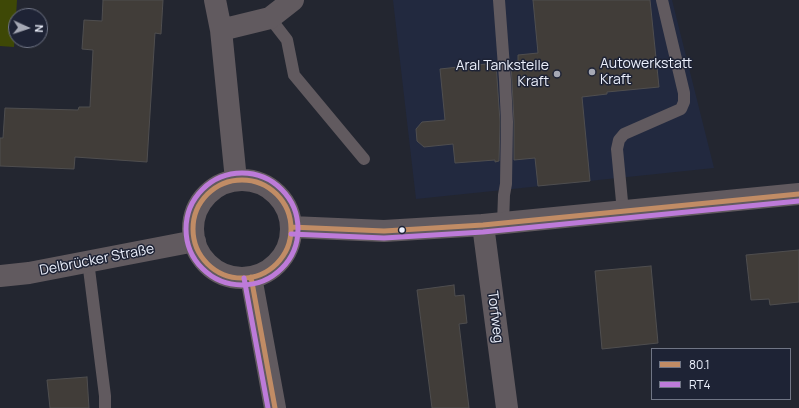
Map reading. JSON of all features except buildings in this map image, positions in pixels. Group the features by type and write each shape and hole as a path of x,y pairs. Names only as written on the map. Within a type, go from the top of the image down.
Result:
{"street":[{"path":"215,0 221,30 236,180"},
{"path":"221,30 270,18 293,0"},
{"path":"236,180 253,180 268,187 280,197 288,211 291,228 290,241 284,254 276,265 264,273 251,277 236,278 222,274 210,266 200,254 195,241 193,224 198,208 207,194 220,184 236,180"},
{"path":"291,228 384,231 493,224 799,194"},
{"name":"Torfweg","path":"493,224 507,408"},
{"name":"Delbrücker Straße","path":"0,276 29,273 195,241"},
{"path":"251,277 275,408"}],"lane":[{"path":"493,224 504,196 506,184 507,122 499,0"},
{"path":"623,212 617,149 619,140 624,134 681,109 684,102 684,92 662,0"},
{"path":"270,18 287,40 294,75 364,159"},
{"path":"88,262 105,396 105,408"}],"shaded area":[{"path":"393,0 672,0 714,168 416,199"}],"green space":[{"path":"0,0 17,0 16,8 8,8 8,47 0,46"}],"transit line":[{"name":"RT4","path":"242,173 263,177 282,189 294,208 298,229 294,250 282,269 263,281 242,285 221,281 202,269 190,250 186,229 190,208 202,189 221,177 242,173"},
{"name":"80.1","path":"242,180 261,184 277,194 287,210 291,229 287,248 277,264 261,274 242,278 223,274 207,264 197,248 193,229 197,210 207,194 223,184 242,180"},
{"name":"80.1","path":"291,227 384,231 483,225 799,194"},
{"name":"RT4","path":"291,234 384,238 483,232 799,201"},
{"name":"80.1","path":"251,277 275,408"},
{"name":"RT4","path":"244,278 268,408"}],"place":[{"name":"Autowerkstatt Kraft","path":"592,72"},
{"name":"Aral Tankstelle Kraft","path":"557,74"}]}
